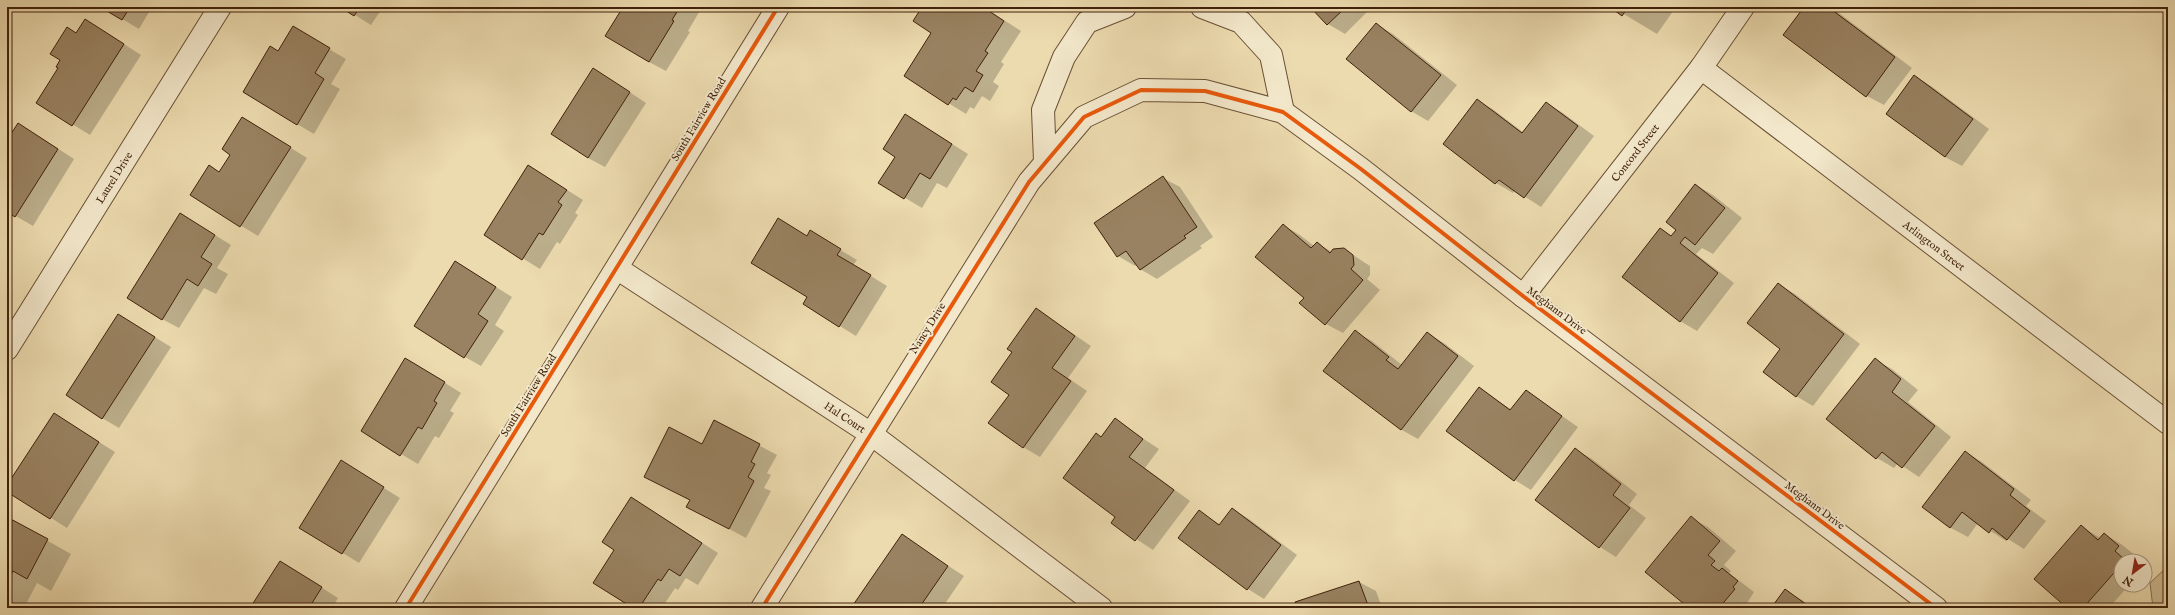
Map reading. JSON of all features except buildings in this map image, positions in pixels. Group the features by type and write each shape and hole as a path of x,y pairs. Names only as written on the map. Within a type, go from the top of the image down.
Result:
{"street":[{"name":"Laurel Drive","path":"7,349 220,7"},
{"name":"South Fairview Road","path":"406,608 618,268 778,7"},
{"path":"1046,161 1044,110 1064,57 1087,22 1125,7"},
{"path":"1202,7 1241,22 1271,55 1283,112"},
{"name":"Concord Street","path":"1523,296 1701,68 1743,7"},
{"name":"Arlington Street","path":"1701,68 2168,422"},
{"name":"Nancy Drive","path":"762,608 1029,182 1084,117 1141,90"},
{"name":"Meghann Drive","path":"1141,90 1205,91 1283,112 1361,169 1523,296 1936,608"},
{"name":"Hal Court","path":"618,268 871,434 1101,608"}],"shaded area":[{"path":"2168,566 2168,608 2153,608 2151,593 2153,593 2153,580"}],"cycle path":[{"path":"406,608 778,7"},
{"path":"762,608 1029,182 1084,117 1141,90 1205,91 1283,112 1361,169 1523,296 1936,608"}]}
